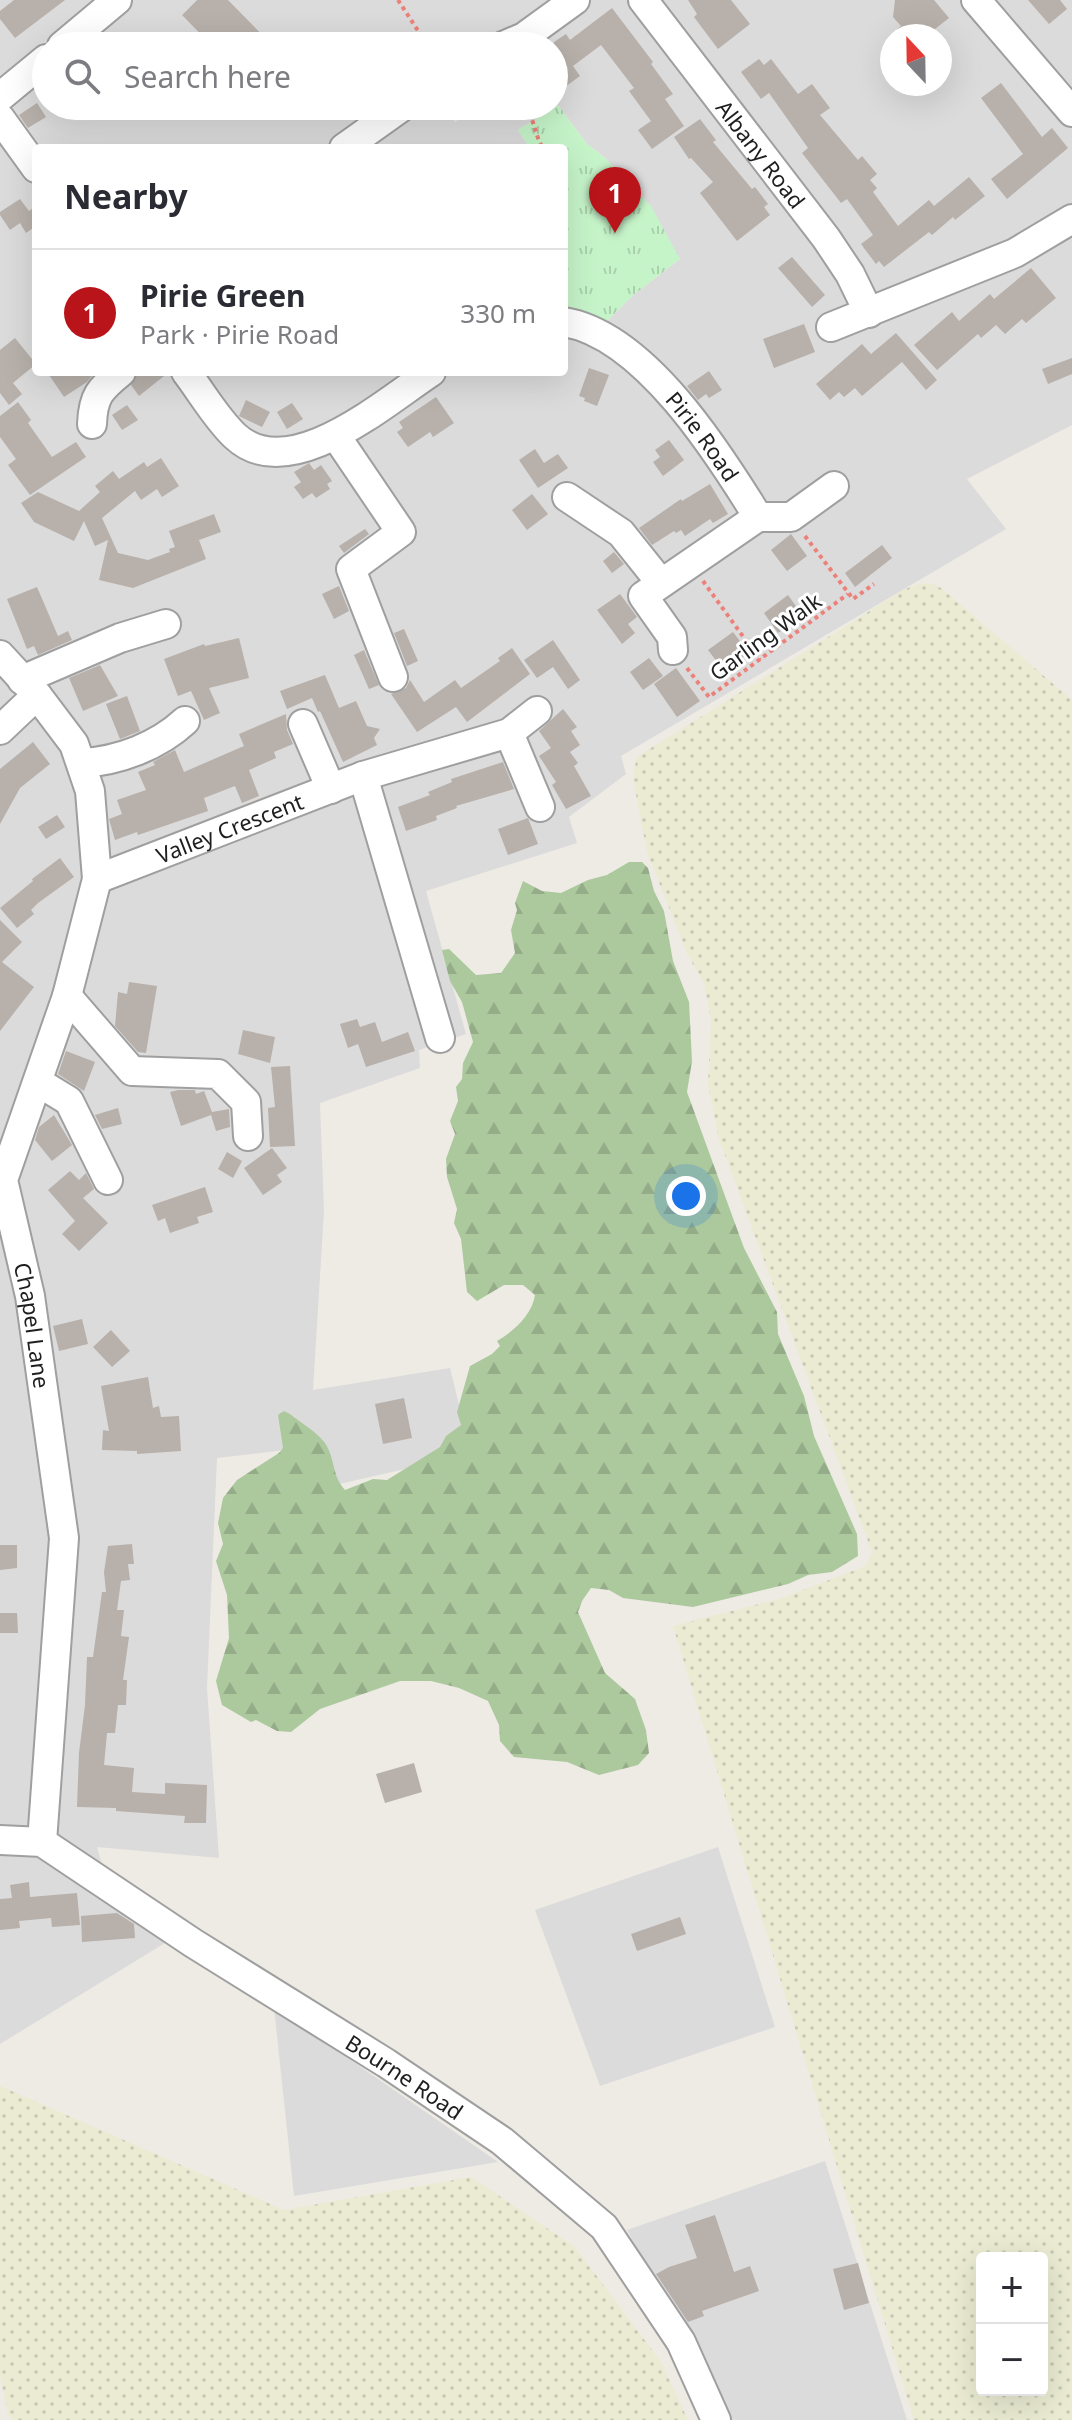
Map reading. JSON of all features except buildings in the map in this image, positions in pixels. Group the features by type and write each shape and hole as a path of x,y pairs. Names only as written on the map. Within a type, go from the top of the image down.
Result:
{"street":[{"path":"79,32 117,0"},
{"path":"531,32 575,0"},
{"name":"Albany Road","path":"643,0 826,238 850,274 869,313"},
{"path":"976,0 1072,112"},
{"path":"0,97 32,71"},
{"path":"0,118 32,162"},
{"path":"350,144 383,120"},
{"path":"831,327 1015,253 1072,219"},
{"name":"Pirie Road","path":"568,323 595,332 615,343 657,378 729,470 758,517"},
{"path":"92,424 93,403 105,385 116,376"},
{"path":"189,376 236,437 253,448 273,452 318,445 425,376"},
{"path":"336,436 401,532 351,569 393,677"},
{"path":"652,589 758,517 791,517 834,486"},
{"path":"567,497 621,533 652,589 672,637 673,650"},
{"path":"0,730 30,687 120,638 166,624"},
{"name":"Chapel Lane","path":"0,655 64,727 82,763 90,791 97,879 67,996 2,1177 30,1296 64,1538 42,1842"},
{"name":"Valley Crescent","path":"97,879 363,776 509,733 537,711"},
{"path":"82,763 108,762 174,731 185,721"},
{"path":"303,724 331,789"},
{"path":"509,733 540,807"},
{"path":"363,776 440,1038"},
{"path":"67,996 132,1071 218,1074 246,1102 248,1136"},
{"path":"38,1082 69,1101 108,1180"},
{"name":"Bourne Road","path":"0,1840 42,1842 193,1943 386,2063 490,2133 604,2227 681,2342 716,2420"}],"path":[{"path":"398,0 419,32"},
{"path":"534,120 540,144"},
{"name":"Garling Walk","path":"791,517 853,599 874,584"},
{"path":"689,563 760,660"},
{"name":"Garling Walk","path":"673,650 709,697 848,594"}],"shaded area":[{"path":"0,0 197,0 182,15 198,32 32,32 32,120 534,120 518,130 527,144 32,144 32,376 568,376 568,314 604,324 632,296 680,259 626,182 604,157 587,144 568,118 568,32 257,32 228,0 1072,0 1072,425 967,479 1006,529 621,756 626,774 569,817 577,843 426,891 466,1034 419,1050 420,1068 320,1103 324,1211 313,1390 450,1368 471,1454 335,1485 319,1446 217,1458 207,1688 219,1858 97,1847 102,1865 166,1915 165,1943 0,2044"},
{"path":"718,1847 775,2027 600,2086 535,1910"},
{"path":"274,2007 498,2162 294,2196"},
{"path":"825,2161 907,2420 730,2420 715,2386 627,2230"}],"green space":[{"path":"568,118 587,144 604,157 651,206 680,259 632,296 604,324 568,314 568,144 527,144 518,130 534,120"},
{"path":"930,583 941,588 1072,700 1072,2420 914,2420 673,1626 779,1599 866,1566 872,1552 719,1139 708,1084 711,1020 704,983 688,956 647,852 633,779 637,757 903,590"},
{"path":"629,862 642,862 648,868 664,911 673,961 689,1002 692,1061 687,1092 744,1248 777,1312 778,1334 804,1396 814,1436 857,1534 858,1556 832,1572 808,1575 788,1584 693,1607 623,1598 609,1590 591,1588 578,1612 605,1673 635,1699 646,1730 649,1753 638,1765 599,1775 567,1762 514,1757 500,1741 499,1725 488,1701 459,1688 431,1681 400,1681 320,1709 291,1732 277,1731 256,1720 251,1722 222,1705 216,1681 229,1638 227,1595 216,1561 223,1544 218,1523 223,1498 237,1480 283,1448 278,1415 284,1411 290,1414 322,1439 345,1490 373,1479 387,1480 440,1447 446,1436 461,1425 457,1412 470,1366 500,1346 497,1341 521,1322 535,1295 523,1285 504,1285 477,1301 467,1292 461,1239 454,1223 457,1209 447,1177 446,1159 455,1134 450,1121 458,1101 456,1087 462,1079 463,1063 473,1042 442,950 449,949 476,975 501,973 515,953 511,930 517,910 515,903 523,881 542,891 561,893 607,875"},
{"path":"0,2086 284,2210 471,2177 575,2247 661,2362 688,2420 14,2420 8,2415 0,2376"}],"place":[{"name":"Pirie Green","path":"615,233"}]}
